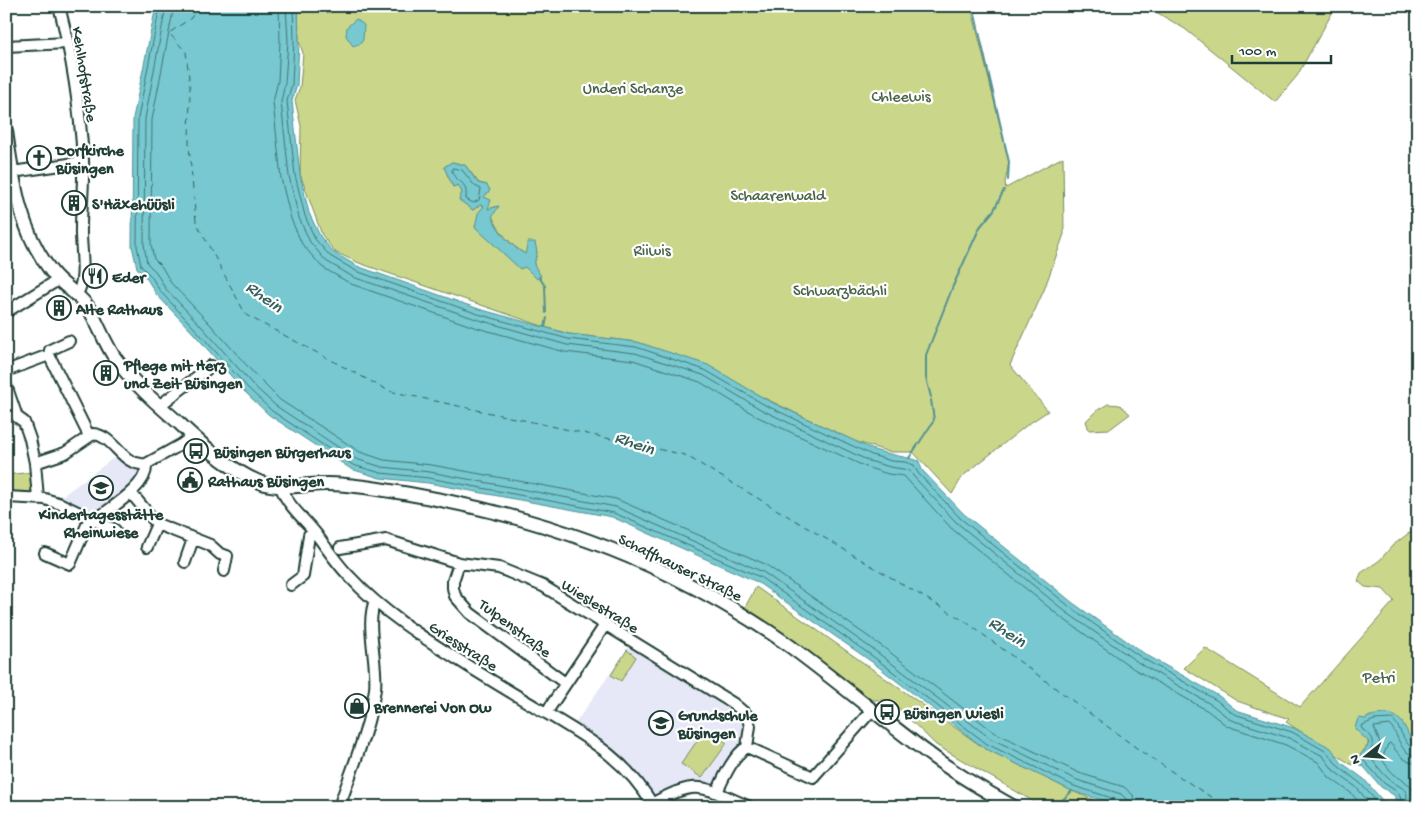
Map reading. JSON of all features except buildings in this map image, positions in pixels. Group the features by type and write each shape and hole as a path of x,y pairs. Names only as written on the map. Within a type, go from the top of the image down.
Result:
{"main road":[{"name":"Schaffhauser Straße","path":"6,131 19,206 27,231 42,260 58,280 89,309 116,360 140,388 192,436 245,475 266,485 281,487 336,484 395,492 511,517 593,542 670,575 738,612 787,644 939,761 978,788 1014,807"}],"street":[{"name":"Kehlhofstraße","path":"59,6 68,43 77,102 83,162 80,229 82,281 80,290 76,295"},
{"path":"6,46 68,43"},
{"path":"12,172 83,162"},
{"path":"6,312 58,280"},
{"path":"69,341 50,350 49,355 89,436"},
{"path":"6,371 49,355"},
{"path":"159,406 211,366"},
{"path":"6,384 17,417 24,422 35,463 38,498"},
{"path":"35,463 65,453 89,436 98,434 134,464 146,464 182,444 192,436"},
{"path":"44,553 70,564 92,519 142,482 147,471 146,464"},
{"name":"Griesstraße","path":"281,487 286,500 350,577 375,601 403,623 459,660 608,752 641,785 653,805"},
{"path":"131,492 157,524 193,540 210,545 220,554 227,556 224,571"},
{"path":"6,497 38,498 61,504 115,530"},
{"path":"147,548 157,524"},
{"path":"291,585 303,576 309,535 313,531"},
{"path":"185,562 193,540"},
{"name":"Wieslestraße","path":"340,548 386,540 459,563 499,568 543,586 734,704 746,715 750,726 748,747"},
{"name":"Tulpenstraße","path":"459,563 452,581 453,588 455,596 470,613 565,683"},
{"path":"339,807 355,764 374,689 376,676 372,615 375,601"},
{"path":"546,713 605,625"},
{"path":"716,792 741,751 748,747 813,777 872,710"},
{"path":"653,805 683,788 694,786 706,788 750,807"}],"shaded area":[{"name":"Kindertagesstätte Rheinwiese","path":"119,454 143,469 141,478 116,498 92,515 58,499"},
{"name":"Grundschule Büsingen","path":"630,645 746,721 745,741 713,786 692,782 655,797 610,751 574,725"}],"green space":[{"name":"Schaarenwald","path":"298,6 971,6 1009,162 1005,183 1006,188 1063,157 1064,234 1044,290 1010,365 1048,411 1027,425 963,476 952,494 913,452 889,452 854,441 758,395 712,368 637,342 569,334 545,327 359,263 335,252 322,235 300,174 301,126 295,100 300,87 303,53 299,41","holes":["452,162 465,165 479,183 487,185 490,190 484,197 488,209 498,206 492,216 506,238 525,254 537,252 534,265 540,276 537,279 525,267 520,268 475,227 484,206 480,205 473,210 460,200 462,192 458,184 453,187 444,167"]},
{"path":"1146,6 1336,6 1297,76 1275,102 1185,29"},
{"path":"1108,404 1120,405 1130,414 1110,429 1089,430 1086,421 1096,411"},
{"path":"33,472 33,495 6,495 6,475"},
{"name":"Petri","path":"1418,526 1418,576 1414,587 1418,589 1418,743 1412,743 1402,722 1370,716 1365,719 1360,734 1368,739 1368,745 1352,765 1286,722 1289,719 1237,701 1184,668 1205,648 1300,707 1394,601 1383,589 1365,587 1358,581 1361,573 1380,560 1392,546"},
{"path":"756,587 984,748 1072,791 1111,807 1043,807 936,745 890,700 870,700 744,609"},
{"path":"627,650 636,657 621,681 611,675"},
{"path":"706,728 727,743 702,778 681,764"}],"water":[{"name":"Rhein","path":"156,6 298,6 297,85 292,101 300,174 309,213 320,236 333,252 357,266 479,309 569,334 637,342 708,365 767,400 874,450 919,461 922,470 964,514 1073,603 1145,654 1219,696 1236,710 1294,728 1331,748 1342,763 1364,779 1382,800 1388,804 1395,802 1395,796 1381,787 1364,767 1356,762 1367,748 1369,742 1355,729 1360,718 1365,719 1384,714 1395,716 1402,723 1412,742 1414,744 1418,743 1418,807 1124,807 1072,791 984,748 872,662 757,582 612,517 428,483 380,478 351,469 269,415 244,391 156,294 147,279 137,268 132,246 133,118"},
{"path":"356,19 364,25 363,40 360,44 353,46 346,36 347,27"},
{"path":"452,162 465,165 478,183 487,185 490,190 484,197 491,200 488,209 499,206 492,217 510,243 525,254 528,242 535,242 537,252 534,265 541,276 537,279 525,267 520,269 475,227 478,213 484,206 480,205 473,210 459,200 462,192 458,185 453,187 444,167"}],"waterway":[{"path":"973,6 1009,162 1008,180"},
{"path":"931,397 926,378 926,355 953,286 980,227 994,210 1004,190"},
{"path":"539,277 545,286 546,313"},
{"path":"545,327 547,318"},
{"path":"931,400 934,420"},
{"path":"909,458 933,422"},
{"path":"1055,807 1072,791"}],"ferry route":[{"path":"199,6 191,18 169,33 186,52 190,87 189,146 196,222 246,315 389,391 685,455 966,622 1142,752 1226,807"}],"place":[{"name":"Dorfkirche Büsingen","path":"39,158"},
{"name":"S'Häxehüüsli","path":"74,203"},
{"name":"Eder","path":"95,276"},
{"name":"Alte Rathaus","path":"59,308"},
{"name":"Pflege mit Herz und Zeit Büsingen","path":"106,373"},
{"name":"Büsingen Bürgerhaus","path":"196,451"},
{"name":"Rathaus Büsingen","path":"190,480"},
{"name":"Kindertagesstätte Rheinwiese","path":"101,488"},
{"name":"Brennerei Von Ow","path":"357,706"},
{"name":"Büsingen Wiesli","path":"887,712"},
{"name":"Grundschule Büsingen","path":"661,723"}],"park label":[{"name":"Underi Schanze","path":"633,87"},
{"name":"Chleewis","path":"901,95"},
{"name":"Riiwis","path":"652,249"},
{"name":"Schwarzbächli","path":"840,289"}]}
